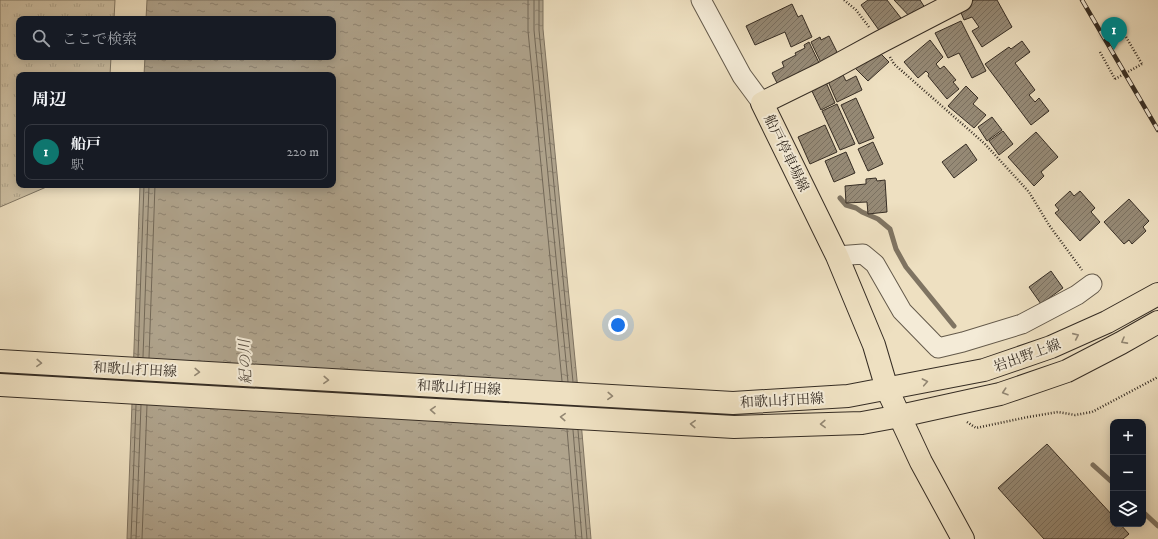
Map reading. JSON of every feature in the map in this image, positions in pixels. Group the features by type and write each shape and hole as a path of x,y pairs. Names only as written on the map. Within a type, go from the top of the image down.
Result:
{"main road":[{"name":"船戸停車場線","path":"887,389 874,345 837,256 762,103 825,72 961,0"},
{"name":"岩出野上線","path":"887,389 984,370 1051,347 1107,322 1158,294"},
{"name":"岩出野上線","path":"900,416 1000,394 1067,370 1121,343 1158,322"},
{"name":"和歌山打田線","path":"0,361 733,403 848,396 887,389"},
{"name":"和歌山打田線","path":"0,385 734,427 862,423 900,416"},
{"path":"887,389 921,462 963,539"}],"street":[{"path":"701,0 742,76 762,103"},
{"path":"837,256 863,254 875,264 902,311 938,348 1022,324 1077,295 1092,284"}],"path":[{"path":"844,0 856,10 880,42 894,64 985,144 1029,192 1049,225 1092,284"},
{"path":"1100,52 1115,79 1142,64 1126,37"},
{"path":"967,422 976,428 1058,412 1075,416 1092,412 1158,377"}],"green space":[{"path":"0,0 115,0 114,16 16,16 16,60 111,60 110,72 16,72 16,188 44,188 0,207"}],"water":[{"name":"紀の川","path":"147,0 543,0 543,29 591,539 127,539 140,188 336,188 336,72 144,72 145,60 336,60 336,16 146,16"}],"building":[{"path":"868,0 887,0 901,18 881,33 861,5"},
{"path":"894,0 920,0 927,11 913,20"},
{"path":"974,0 997,0 1012,27 982,47 972,31 979,27 972,17 964,20 959,8"},
{"path":"792,4 798,17 802,15 812,37 791,47 785,32 755,45 746,26"},
{"path":"961,21 986,71 972,78 959,53 948,58 935,33"},
{"path":"829,36 838,54 822,65 811,42 820,37 821,40"},
{"path":"930,40 943,57 936,64 940,69 944,66 956,80 953,82 959,89 947,99 928,76 929,74 926,71 918,78 904,62"},
{"path":"1022,41 1030,52 1015,63 1035,90 1029,95 1035,102 1039,98 1049,111 1031,125 985,64 1009,47 1011,49"},
{"path":"809,42 821,67 779,87 772,73 784,67 782,62 796,55 795,53 805,48 804,45"},
{"path":"877,50 889,62 868,81 854,67"},
{"path":"838,74 839,77 843,75 846,81 856,76 862,90 837,102 827,79"},
{"path":"825,80 835,103 821,110 810,87"},
{"path":"966,86 978,98 973,104 986,115 974,128 948,106"},
{"path":"856,98 874,138 859,144 841,105"},
{"path":"837,104 855,144 840,150 822,111"},
{"path":"992,117 1002,130 987,141 978,127"},
{"path":"825,125 837,152 810,164 798,137"},
{"path":"1003,131 1013,144 999,155 989,141"},
{"path":"1036,132 1058,157 1041,172 1044,176 1034,186 1008,157"},
{"path":"873,142 883,164 868,171 858,149"},
{"path":"966,144 977,160 954,178 942,162"},
{"path":"846,152 855,173 834,182 825,161"},
{"path":"876,178 877,181 885,180 887,212 868,214 867,202 846,203 845,186 866,184 866,179"},
{"path":"1070,191 1074,196 1080,191 1095,208 1091,212 1100,222 1080,241 1055,213 1059,210 1055,205"},
{"path":"1129,199 1149,221 1143,227 1146,231 1132,244 1129,240 1124,244 1104,222"},
{"path":"1051,271 1063,288 1041,304 1029,287"},
{"path":"1047,444 1110,513 1110,527 1123,527 1129,534 1123,539 1044,539 998,488"}],"waterway":[{"path":"840,198 846,205 856,208 878,219 890,229 896,249 906,267 954,326"},
{"path":"1093,465 1110,480"},
{"path":"1146,515 1158,526"}],"railway":[{"path":"1082,0 1158,130"}],"place":[{"name":"船戸","path":"1114,50"}]}
